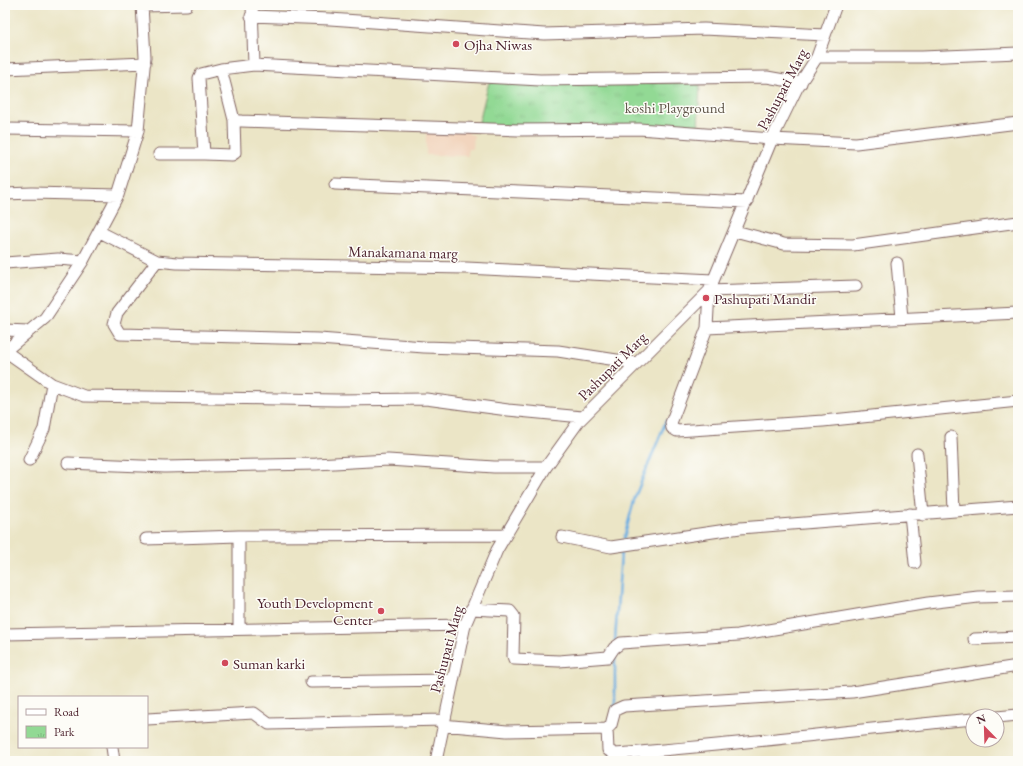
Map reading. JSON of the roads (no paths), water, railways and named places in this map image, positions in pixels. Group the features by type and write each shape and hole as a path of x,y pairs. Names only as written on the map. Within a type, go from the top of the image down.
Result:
{"street":[{"path":"188,5 142,5 145,63 138,130 118,195 100,232 83,261 45,318 5,351 52,384 84,396 337,400 426,399 508,410 582,417"},
{"name":"Pashupati Marg","path":"436,761 464,625 506,536 546,467 582,417 709,291 772,139 816,57 836,5"},
{"path":"254,65 252,11 544,34 704,29 825,35"},
{"path":"816,57 922,57 1018,53"},
{"path":"5,69 145,63"},
{"path":"204,154 199,78 201,74 221,69 254,65 540,80 766,77 801,83"},
{"path":"159,154 232,155 235,153 234,120 221,69"},
{"path":"234,120 520,130 640,129 772,139 856,143 1018,123"},
{"path":"5,129 138,130"},
{"path":"335,184 747,202"},
{"path":"5,194 32,193 118,195"},
{"path":"734,231 784,244 853,245 1018,222"},
{"name":"Manakamana marg","path":"100,232 157,261 177,263 466,268 713,280"},
{"path":"5,263 58,259 83,261"},
{"path":"157,261 117,313 114,324 120,334 319,339 424,347 558,351 636,363"},
{"path":"897,263 902,318"},
{"path":"856,286 709,291 707,328 671,423 674,430 823,421 1018,401"},
{"path":"707,328 1018,313"},
{"path":"5,330 28,331"},
{"path":"29,460 44,429 52,384"},
{"path":"951,437 954,511"},
{"path":"917,454 923,514"},
{"path":"68,463 165,467 316,464 388,460 494,467 546,467"},
{"path":"562,537 611,547 740,528 1018,506"},
{"path":"910,514 915,563"},
{"path":"146,538 239,536 506,536"},
{"path":"239,536 240,628"},
{"path":"471,610 510,611 514,616 514,659 559,660 608,657 614,648 621,643 738,635 928,603 978,597 1018,596"},
{"path":"5,634 240,628 464,625"},
{"path":"974,639 1018,637"},
{"path":"965,720 715,746 612,752 607,729 615,713 624,706 852,692 1018,666"},
{"path":"311,682 452,680"},
{"path":"148,719 254,713 269,724 443,723 507,731 607,729"},
{"path":"1005,716 1018,715"},
{"path":"112,748 114,761"}],"waterway":[{"path":"624,538 635,497 666,421"},
{"path":"615,641 621,553"},
{"path":"615,655 615,707"},
{"path":"609,761 610,755"}],"place":[{"name":"Ojha Niwas","path":"456,44"},
{"name":"Pashupati Mandir","path":"706,298"},
{"name":"Youth Development Center","path":"381,611"},
{"name":"Suman karki","path":"225,663"}],"park label":[{"name":"koshi Playground","path":"675,107"}]}
